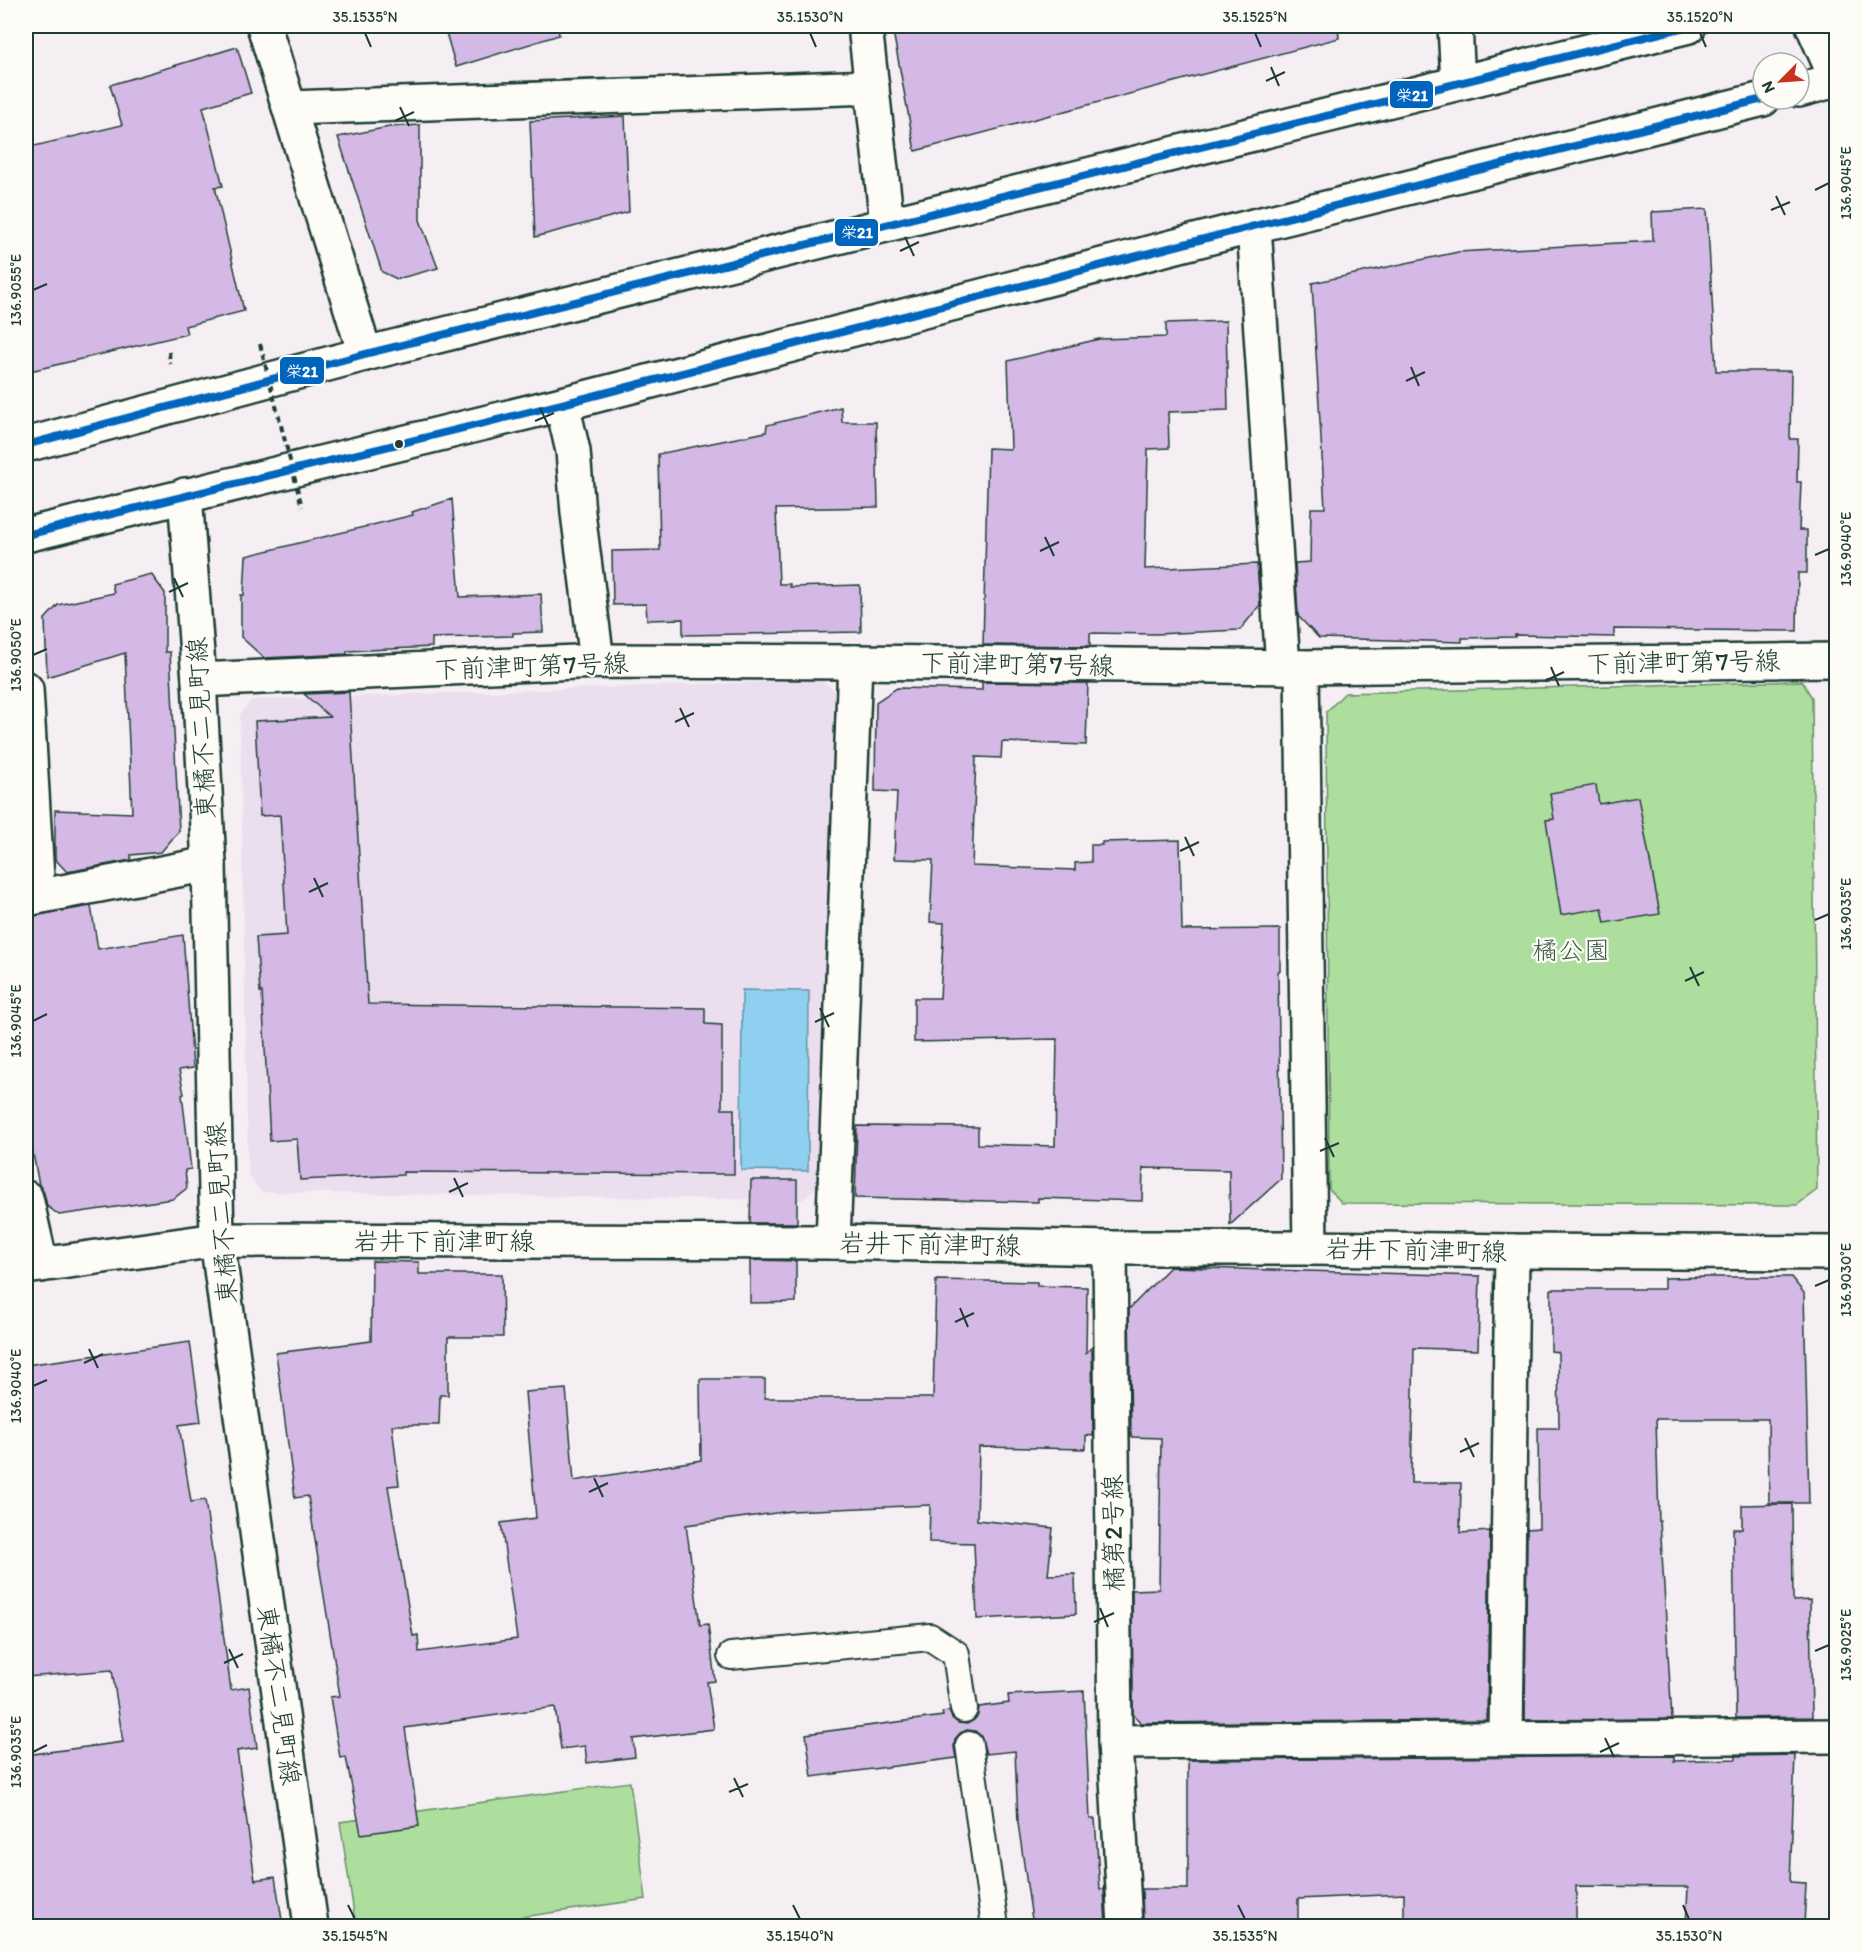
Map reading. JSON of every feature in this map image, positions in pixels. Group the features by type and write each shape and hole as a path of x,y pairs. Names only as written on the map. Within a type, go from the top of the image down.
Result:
{"street":[{"path":"264,26 365,354"},
{"path":"865,26 887,224"},
{"path":"1455,26 1458,82"},
{"path":"26,445 365,354 1689,26"},
{"path":"1811,86 1836,79 1813,26"},
{"path":"290,108 872,87"},
{"path":"26,535 562,404 1254,226 1751,102"},
{"path":"1254,226 1292,667 1310,1248"},
{"path":"562,404 573,451 578,513 597,662"},
{"name":"東橘不二見町線","path":"185,495 199,680 209,864 217,1240 311,1926"},
{"name":"下前津町第7号線","path":"199,680 597,662 855,662 1292,667 1836,660"},
{"path":"834,1242 855,662"},
{"path":"26,688 32,898 209,864"},
{"path":"26,1198 33,1266"},
{"name":"岩井下前津町線","path":"33,1266 217,1240 834,1242 1110,1248 1836,1253"},
{"name":"橘第2号線","path":"1110,1248 1115,1742 1125,1926"},
{"path":"1506,1738 1512,1251"},
{"path":"1115,1742 1836,1736"}],"lane":[{"path":"731,1656 930,1637 956,1654 964,1709"},
{"path":"969,1745 995,1926"}],"path":[{"path":"260,344 302,507"},
{"path":"169,352 170,364"}],"shaded area":[{"path":"822,680 834,691 821,1183 802,1200 261,1192 248,1174 240,715 251,700"}],"green space":[{"name":"橘公園","path":"1802,681 1812,698 1817,1190 1797,1205 1342,1203 1329,1189 1326,712 1345,693"},
{"path":"630,1782 646,1899 459,1926 356,1926 340,1822"}],"water":[{"path":"742,990 809,991 808,1171 741,1170"}],"building":[{"path":"444,26 558,26 559,35 456,67"},
{"path":"892,26 1338,26 1339,38 915,151"},
{"path":"237,47 251,93 203,107 223,186 215,187 244,311 185,326 187,334 26,372 26,148 122,125 110,85"},
{"path":"625,116 629,212 535,237 530,121"},
{"path":"420,125 420,220 438,268 397,279 382,272 338,137 389,127"},
{"path":"1707,209 1716,371 1791,371 1790,439 1798,439 1797,482 1801,482 1799,530 1807,530 1807,573 1798,573 1797,631 1614,629 1614,637 1515,635 1515,637 1462,638 1462,642 1319,638 1298,616 1295,563 1310,562 1311,508 1325,508 1312,283 1458,252 1653,241 1652,212"},
{"path":"1226,321 1228,410 1168,412 1169,448 1148,449 1145,569 1257,564 1260,605 1240,630 1156,634 1090,633 1090,646 983,645 988,448 1011,449 1008,361 1099,339 1166,337 1166,323"},
{"path":"841,407 842,422 876,422 878,507 776,509 779,584 790,584 790,587 860,585 861,632 683,635 683,619 647,620 646,604 613,605 612,551 660,550 658,454 766,432 767,425"},
{"path":"452,499 460,597 541,594 543,632 513,633 513,636 432,638 432,647 264,658 241,637 241,595 244,595 246,556 413,515 412,512"},
{"path":"151,574 165,593 165,652 170,652 179,831 161,852 131,855 131,860 67,872 55,859 55,810 132,813 125,653 47,677 45,619 58,605 114,593 112,584"},
{"path":"982,682 1088,683 1086,745 1002,742 1001,758 976,757 972,866 1075,870 1075,863 1091,862 1091,845 1102,845 1102,842 1180,840 1182,930 1280,929 1280,971 1278,971 1281,1179 1230,1225 1229,1170 1143,1168 1142,1201 1038,1198 1038,1202 1034,1202 855,1198 857,1126 978,1127 978,1144 1055,1146 1057,1039 914,1042 914,998 940,998 944,923 930,922 933,860 894,859 897,792 875,791 876,702 897,688 982,690"},
{"path":"349,692 368,1004 705,1008 705,1024 722,1025 722,1109 734,1109 734,1174 403,1172 403,1175 300,1180 297,1139 270,1141 262,992 260,992 256,937 287,935 280,815 260,816 255,721 330,717 304,694"},
{"path":"1596,785 1599,804 1638,797 1660,914 1605,923 1602,908 1561,915 1546,820 1554,819 1550,793"},
{"path":"91,906 98,949 183,935 193,1068 179,1070 184,1094 182,1095 191,1169 185,1170 187,1188 173,1199 59,1215 47,1206 44,1193 39,1185 26,1117 26,917"},
{"path":"751,1180 797,1180 797,1223 750,1223"},
{"path":"750,1260 796,1261 796,1302 750,1303"},
{"path":"372,1261 419,1262 419,1274 502,1274 503,1337 448,1337 448,1395 440,1395 439,1425 392,1425 399,1485 388,1486 413,1636 418,1635 419,1652 517,1639 501,1523 536,1518 525,1392 566,1389 574,1481 701,1460 700,1379 765,1379 765,1398 933,1398 936,1280 1037,1282 1037,1286 1087,1287 1086,1353 1092,1347 1093,1436 1086,1435 1086,1449 979,1447 977,1520 1053,1528 1048,1575 1075,1574 1076,1614 977,1619 974,1543 929,1542 930,1505 791,1511 686,1525 700,1625 708,1624 715,1681 707,1682 714,1729 633,1739 635,1757 587,1763 585,1746 561,1749 555,1707 405,1728 419,1826 361,1834 346,1757 340,1758 330,1697 340,1696 308,1496 295,1498 276,1353 371,1341"},
{"path":"1170,1267 1480,1276 1478,1350 1414,1348 1411,1483 1461,1483 1460,1533 1490,1531 1487,1720 1141,1723 1133,1714 1132,1590 1159,1589 1161,1438 1131,1437 1129,1309"},
{"path":"1791,1277 1804,1293 1809,1503 1769,1503 1768,1419 1656,1419 1659,1521 1672,1719 1525,1720 1527,1529 1539,1528 1538,1428 1559,1428 1558,1352 1551,1351 1551,1289 1664,1289 1664,1278"},
{"path":"190,1342 201,1422 179,1425 191,1502 205,1500 231,1690 249,1687 257,1748 237,1751 255,1880 275,1877 283,1926 26,1926 26,1755 123,1742 112,1670 26,1677 26,1365"},
{"path":"1792,1504 1793,1601 1810,1600 1812,1717 1736,1718 1733,1529 1742,1529 1742,1505"},
{"path":"1084,1691 1090,1819 1095,1819 1100,1889 1104,1889 1106,1926 1033,1926 1018,1823 1015,1751 986,1754 981,1736 975,1731 967,1730 955,1739 956,1758 812,1777 806,1734 943,1716 942,1712 949,1711 958,1723 967,1724 978,1715 979,1707 1009,1703 1008,1695"},
{"path":"1795,1755 1790,1882 1806,1883 1804,1926 1686,1926 1688,1887 1576,1886 1576,1921 1544,1920 1544,1926 1404,1926 1404,1894 1298,1899 1298,1926 1143,1926 1142,1889 1188,1889 1188,1760 1674,1756 1674,1761 1736,1759 1736,1756"}],"transit line":[{"name":"栄21","path":"26,445 365,354 1689,26"},
{"name":"栄21","path":"26,535 562,404 1254,226 1751,102"}]}
